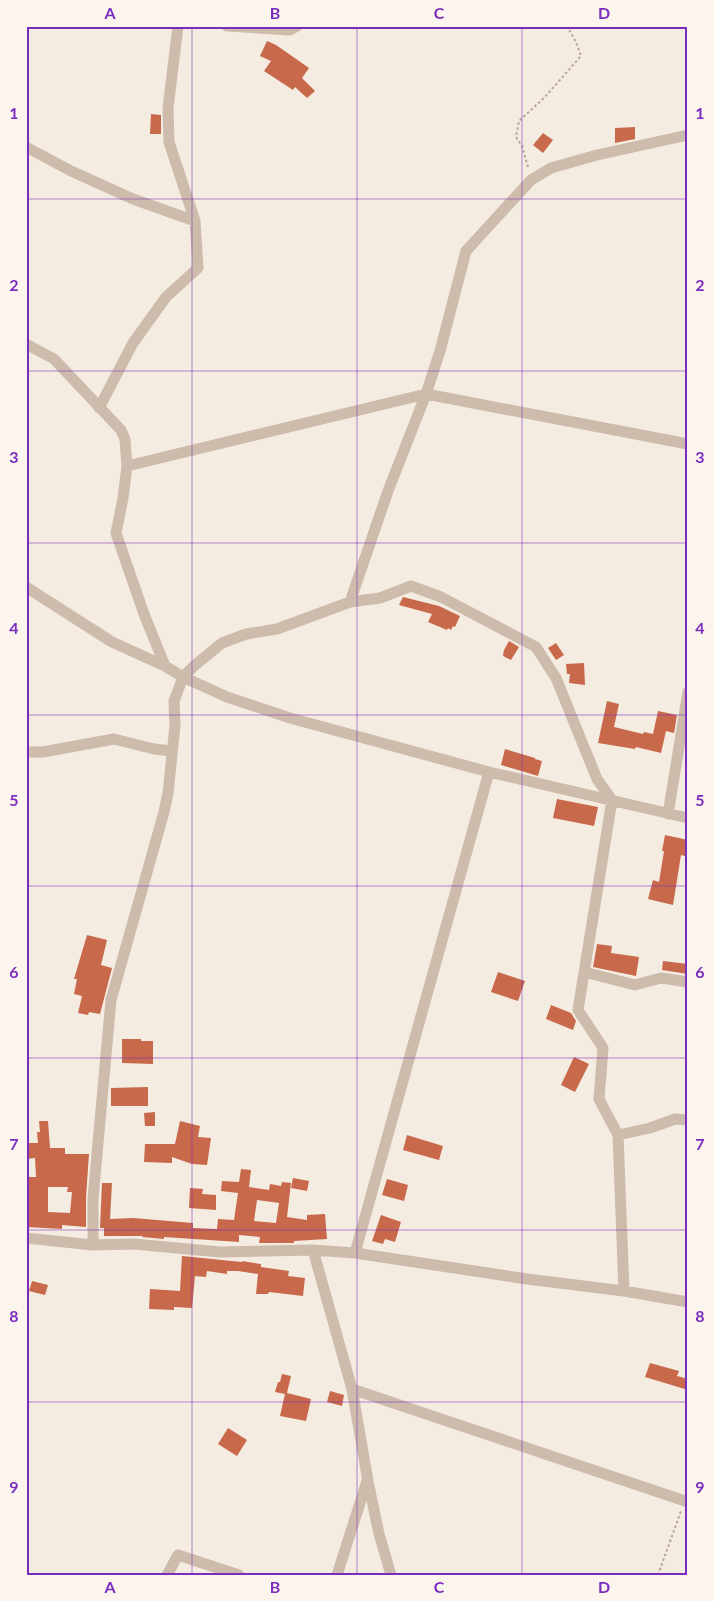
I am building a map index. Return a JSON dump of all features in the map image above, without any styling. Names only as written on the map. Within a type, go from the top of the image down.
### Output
[{"type":"street","points":[[99,408],[138,336],[166,297],[198,268],[194,221],[169,142],[168,108],[178,26]]},
{"type":"street","points":[[227,26],[290,30],[297,26]]},
{"type":"street","points":[[350,602],[388,491],[426,394],[440,351],[466,251],[531,180],[551,168],[597,155],[688,135]]},
{"type":"street","points":[[26,147],[133,199],[194,221]]},
{"type":"street","points":[[26,344],[54,359],[120,430],[125,439],[127,466],[116,533],[144,614],[165,666]]},
{"type":"street","points":[[127,466],[426,394],[688,444]]},
{"type":"street","points":[[93,1245],[93,1198],[110,1000],[164,812],[168,793],[175,726],[174,700],[183,677],[222,643],[246,634],[277,629],[350,602],[380,598],[411,586],[441,598],[536,647],[556,678],[597,779],[612,800],[578,1010],[603,1048],[599,1100],[618,1135],[624,1291]]},
{"type":"street","points":[[26,587],[112,642],[227,697],[290,718],[489,772],[688,818]]},
{"type":"street","points":[[668,814],[688,692]]},
{"type":"street","points":[[26,752],[44,752],[114,739],[172,751]]},
{"type":"street","points":[[355,1253],[489,772]]},
{"type":"street","points":[[584,972],[635,985],[661,978],[688,982]]},
{"type":"street","points":[[618,1135],[650,1128],[675,1119],[688,1120]]},
{"type":"street","points":[[26,1238],[93,1245],[134,1244],[220,1252],[314,1250],[355,1253],[527,1279],[624,1291],[688,1302]]},
{"type":"street","points":[[314,1250],[352,1389],[379,1534],[391,1575]]},
{"type":"street","points":[[352,1389],[686,1502]]},
{"type":"street","points":[[337,1575],[368,1481]]},
{"type":"street","points":[[167,1575],[178,1555],[239,1575]]},
{"type":"path","points":[[531,180],[527,159],[516,137],[519,121],[544,98],[581,56],[567,26]]},
{"type":"path","points":[[658,1575],[686,1502]]},
{"type":"building","points":[[267,41],[276,45],[309,68],[302,78],[315,91],[307,98],[295,87],[293,90],[264,71],[271,61],[260,56]]},
{"type":"building","points":[[151,114],[161,115],[161,134],[150,134]]},
{"type":"building","points":[[635,127],[635,139],[615,143],[615,128]]},
{"type":"building","points":[[543,133],[553,140],[543,153],[533,145]]},
{"type":"building","points":[[403,597],[439,606],[460,616],[455,627],[453,626],[451,630],[448,628],[447,630],[428,622],[432,614],[399,605]]},
{"type":"building","points":[[509,641],[519,647],[511,660],[503,656]]},
{"type":"building","points":[[556,643],[564,655],[556,660],[548,648]]},
{"type":"building","points":[[584,663],[585,685],[569,683],[570,674],[567,674],[566,664]]},
{"type":"building","points":[[607,701],[619,704],[614,727],[643,734],[644,732],[653,734],[658,711],[677,715],[674,733],[666,731],[661,753],[636,747],[635,749],[598,743]]},
{"type":"building","points":[[505,749],[542,761],[538,776],[501,765]]},
{"type":"building","points":[[557,799],[598,807],[594,826],[553,818]]},
{"type":"building","points":[[665,835],[688,840],[685,856],[681,855],[673,905],[648,899],[653,880],[659,882]]},
{"type":"building","points":[[87,935],[107,940],[101,965],[112,968],[100,1014],[89,1012],[88,1015],[78,1013],[82,996],[74,994],[77,979],[74,979]]},
{"type":"building","points":[[597,944],[612,946],[611,953],[639,957],[636,976],[593,967]]},
{"type":"building","points":[[663,961],[688,964],[688,974],[662,970]]},
{"type":"building","points":[[498,972],[525,981],[518,1001],[491,992]]},
{"type":"building","points":[[551,1005],[571,1013],[576,1021],[573,1030],[546,1019]]},
{"type":"building","points":[[122,1039],[153,1041],[153,1064],[122,1063]]},
{"type":"building","points":[[574,1057],[589,1064],[575,1092],[561,1085]]},
{"type":"building","points":[[148,1087],[148,1106],[111,1106],[111,1088]]},
{"type":"building","points":[[155,1112],[155,1126],[145,1126],[144,1113]]},
{"type":"building","points":[[39,1121],[48,1121],[50,1148],[65,1148],[65,1154],[89,1154],[86,1227],[62,1225],[62,1229],[26,1227],[26,1177],[36,1177],[35,1158],[26,1159],[26,1143],[38,1143],[37,1132],[40,1132]],"holes":[[[48,1187],[68,1187],[67,1192],[72,1192],[70,1213],[48,1212]]]},
{"type":"building","points":[[180,1121],[200,1126],[198,1137],[211,1138],[207,1165],[192,1164],[172,1157],[172,1163],[144,1162],[145,1144],[175,1144]]},
{"type":"building","points":[[407,1135],[443,1146],[439,1160],[403,1150]]},
{"type":"building","points":[[241,1169],[251,1170],[249,1187],[269,1190],[270,1184],[281,1186],[282,1182],[291,1183],[287,1217],[307,1220],[307,1215],[325,1214],[327,1239],[294,1241],[294,1243],[259,1243],[260,1237],[239,1235],[239,1242],[164,1237],[164,1239],[143,1236],[104,1236],[104,1228],[100,1228],[102,1183],[112,1183],[110,1219],[133,1218],[193,1223],[193,1228],[217,1229],[218,1219],[234,1220],[238,1193],[221,1191],[222,1181],[239,1182]],"holes":[[[257,1200],[279,1203],[276,1223],[254,1221]]]},
{"type":"building","points":[[293,1178],[309,1181],[307,1191],[291,1188]]},
{"type":"building","points":[[387,1179],[408,1185],[404,1201],[382,1195]]},
{"type":"building","points":[[190,1188],[203,1189],[202,1194],[216,1195],[216,1210],[189,1208]]},
{"type":"building","points":[[381,1215],[401,1222],[395,1242],[385,1239],[383,1244],[372,1241]]},
{"type":"building","points":[[182,1256],[242,1261],[261,1264],[261,1267],[289,1271],[288,1276],[305,1278],[303,1296],[269,1292],[268,1294],[256,1294],[258,1274],[227,1271],[227,1274],[207,1271],[206,1277],[195,1276],[192,1308],[174,1307],[174,1310],[149,1309],[150,1289],[180,1291]]},
{"type":"building","points":[[32,1281],[48,1285],[45,1295],[29,1291]]},
{"type":"building","points":[[650,1363],[679,1371],[677,1376],[688,1379],[688,1390],[645,1377]]},
{"type":"building","points":[[282,1374],[291,1376],[287,1393],[311,1399],[306,1421],[280,1416],[285,1394],[275,1392]]},
{"type":"building","points":[[330,1391],[344,1395],[342,1406],[327,1402]]},
{"type":"building","points":[[228,1428],[247,1440],[237,1456],[218,1444]]}]
